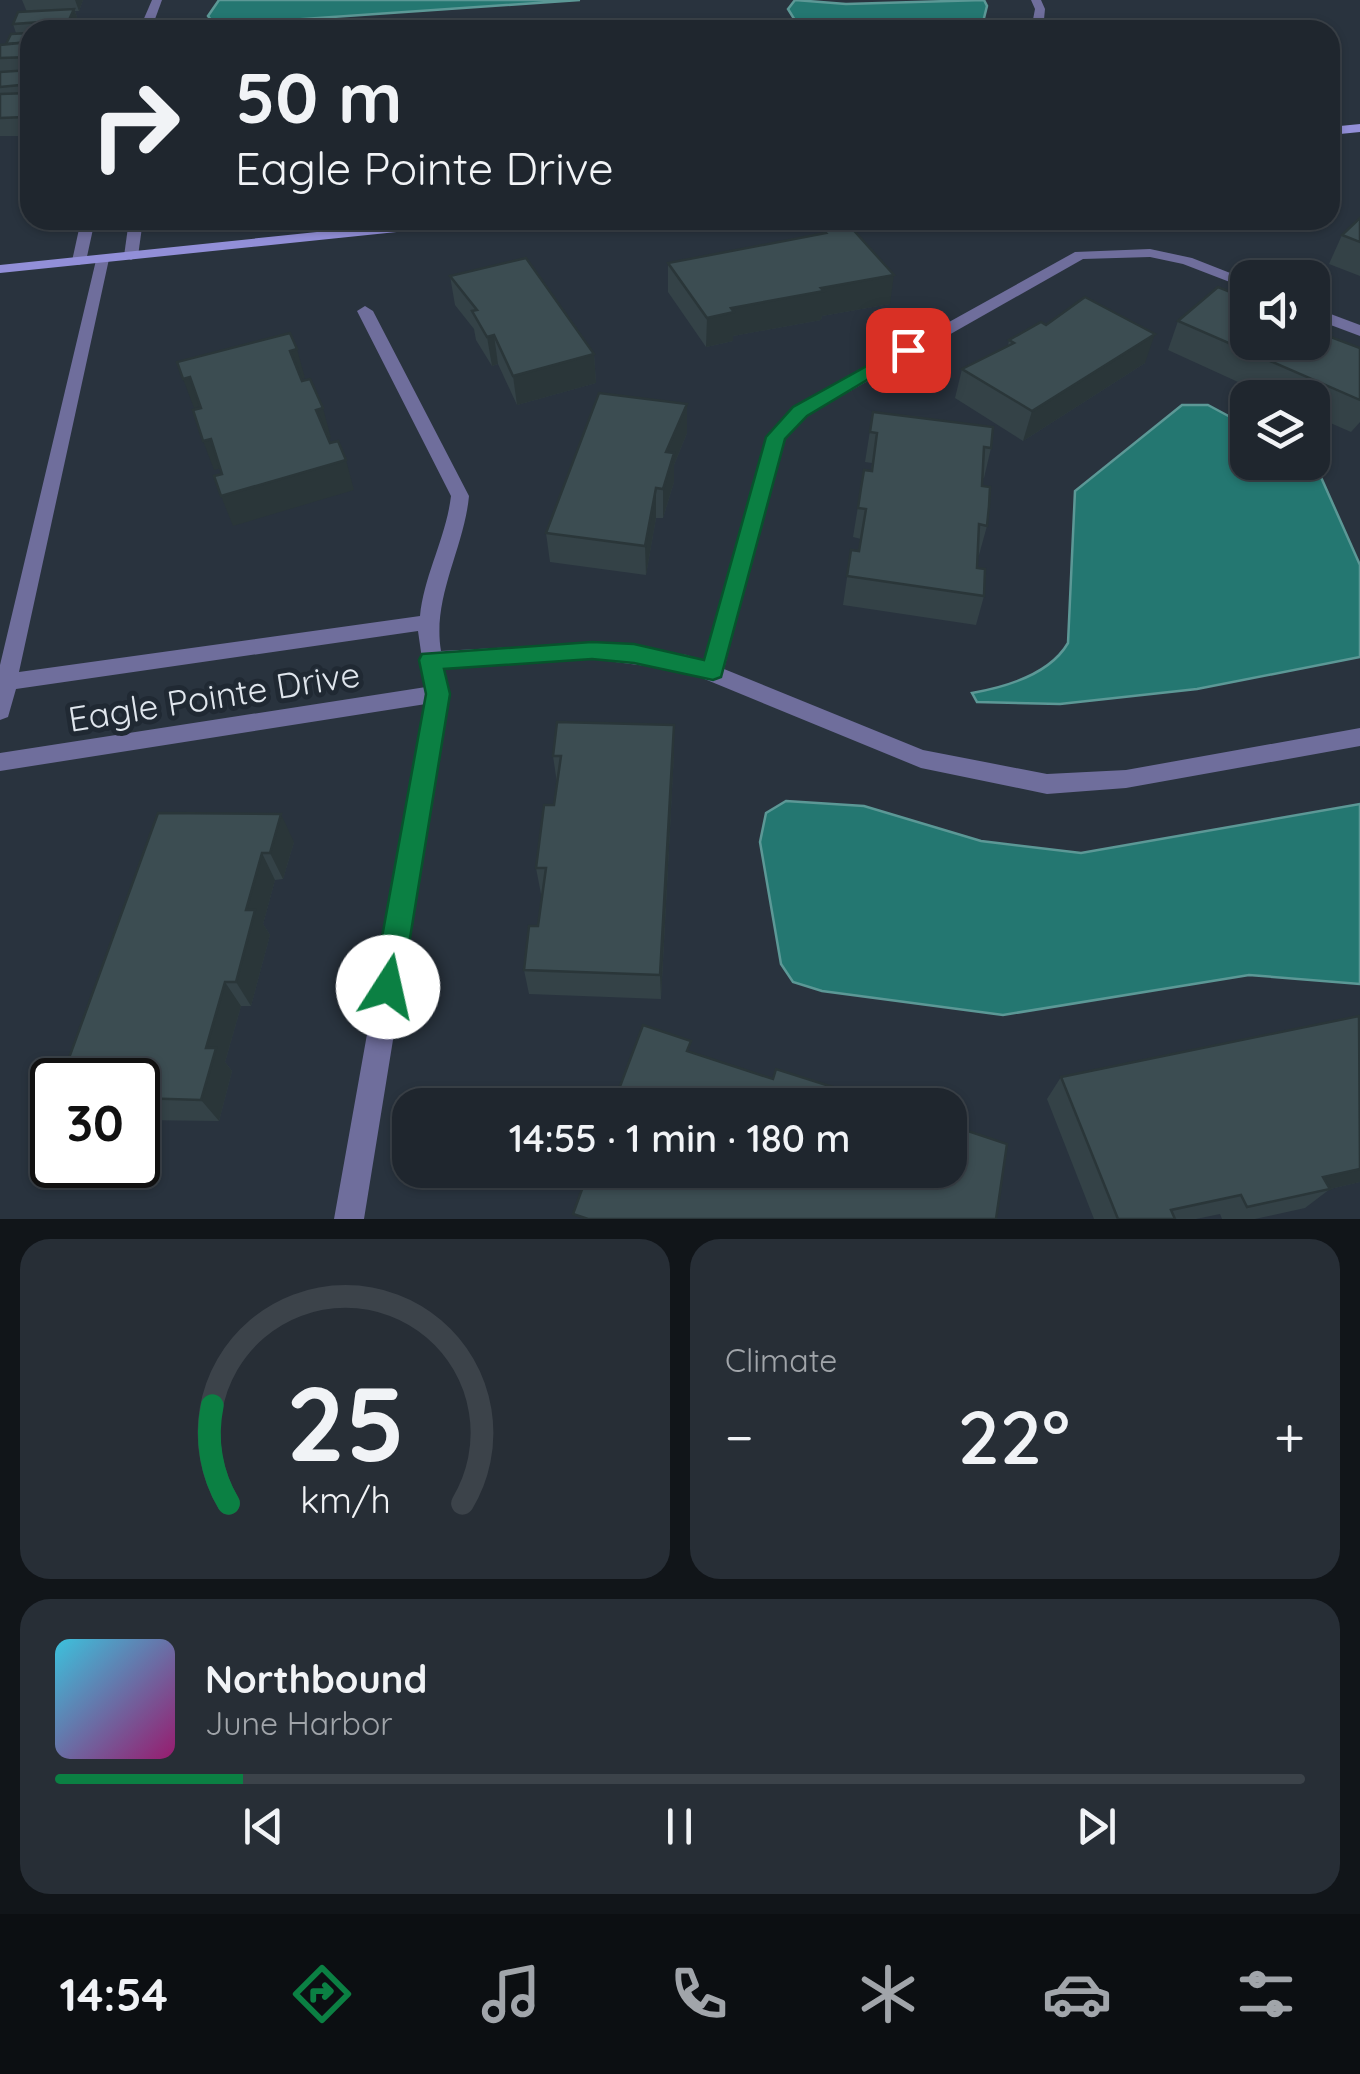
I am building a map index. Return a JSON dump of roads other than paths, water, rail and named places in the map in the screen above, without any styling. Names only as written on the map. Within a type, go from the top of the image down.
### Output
[{"type":"street","points":[[80,261],[86,230]]},
{"type":"street","points":[[131,256],[135,230]]},
{"type":"street","points":[[0,269],[379,230]]},
{"type":"street","points":[[713,671],[776,437],[800,412],[1080,255],[1150,252],[1230,278]]},
{"type":"street","points":[[0,712],[102,258]]},
{"type":"street","points":[[349,1219],[438,694],[431,660],[431,602],[460,515],[460,496],[365,311]]},
{"type":"street","points":[[1330,319],[1360,331]]},
{"type":"street","name":"Eagle Pointe Drive","points":[[7,682],[429,622]]},
{"type":"street","points":[[431,660],[592,650],[647,656],[713,671],[921,759],[1046,784],[1126,780],[1360,738]]},
{"type":"street","name":"Eagle Pointe Drive","points":[[0,762],[438,694]]}]
